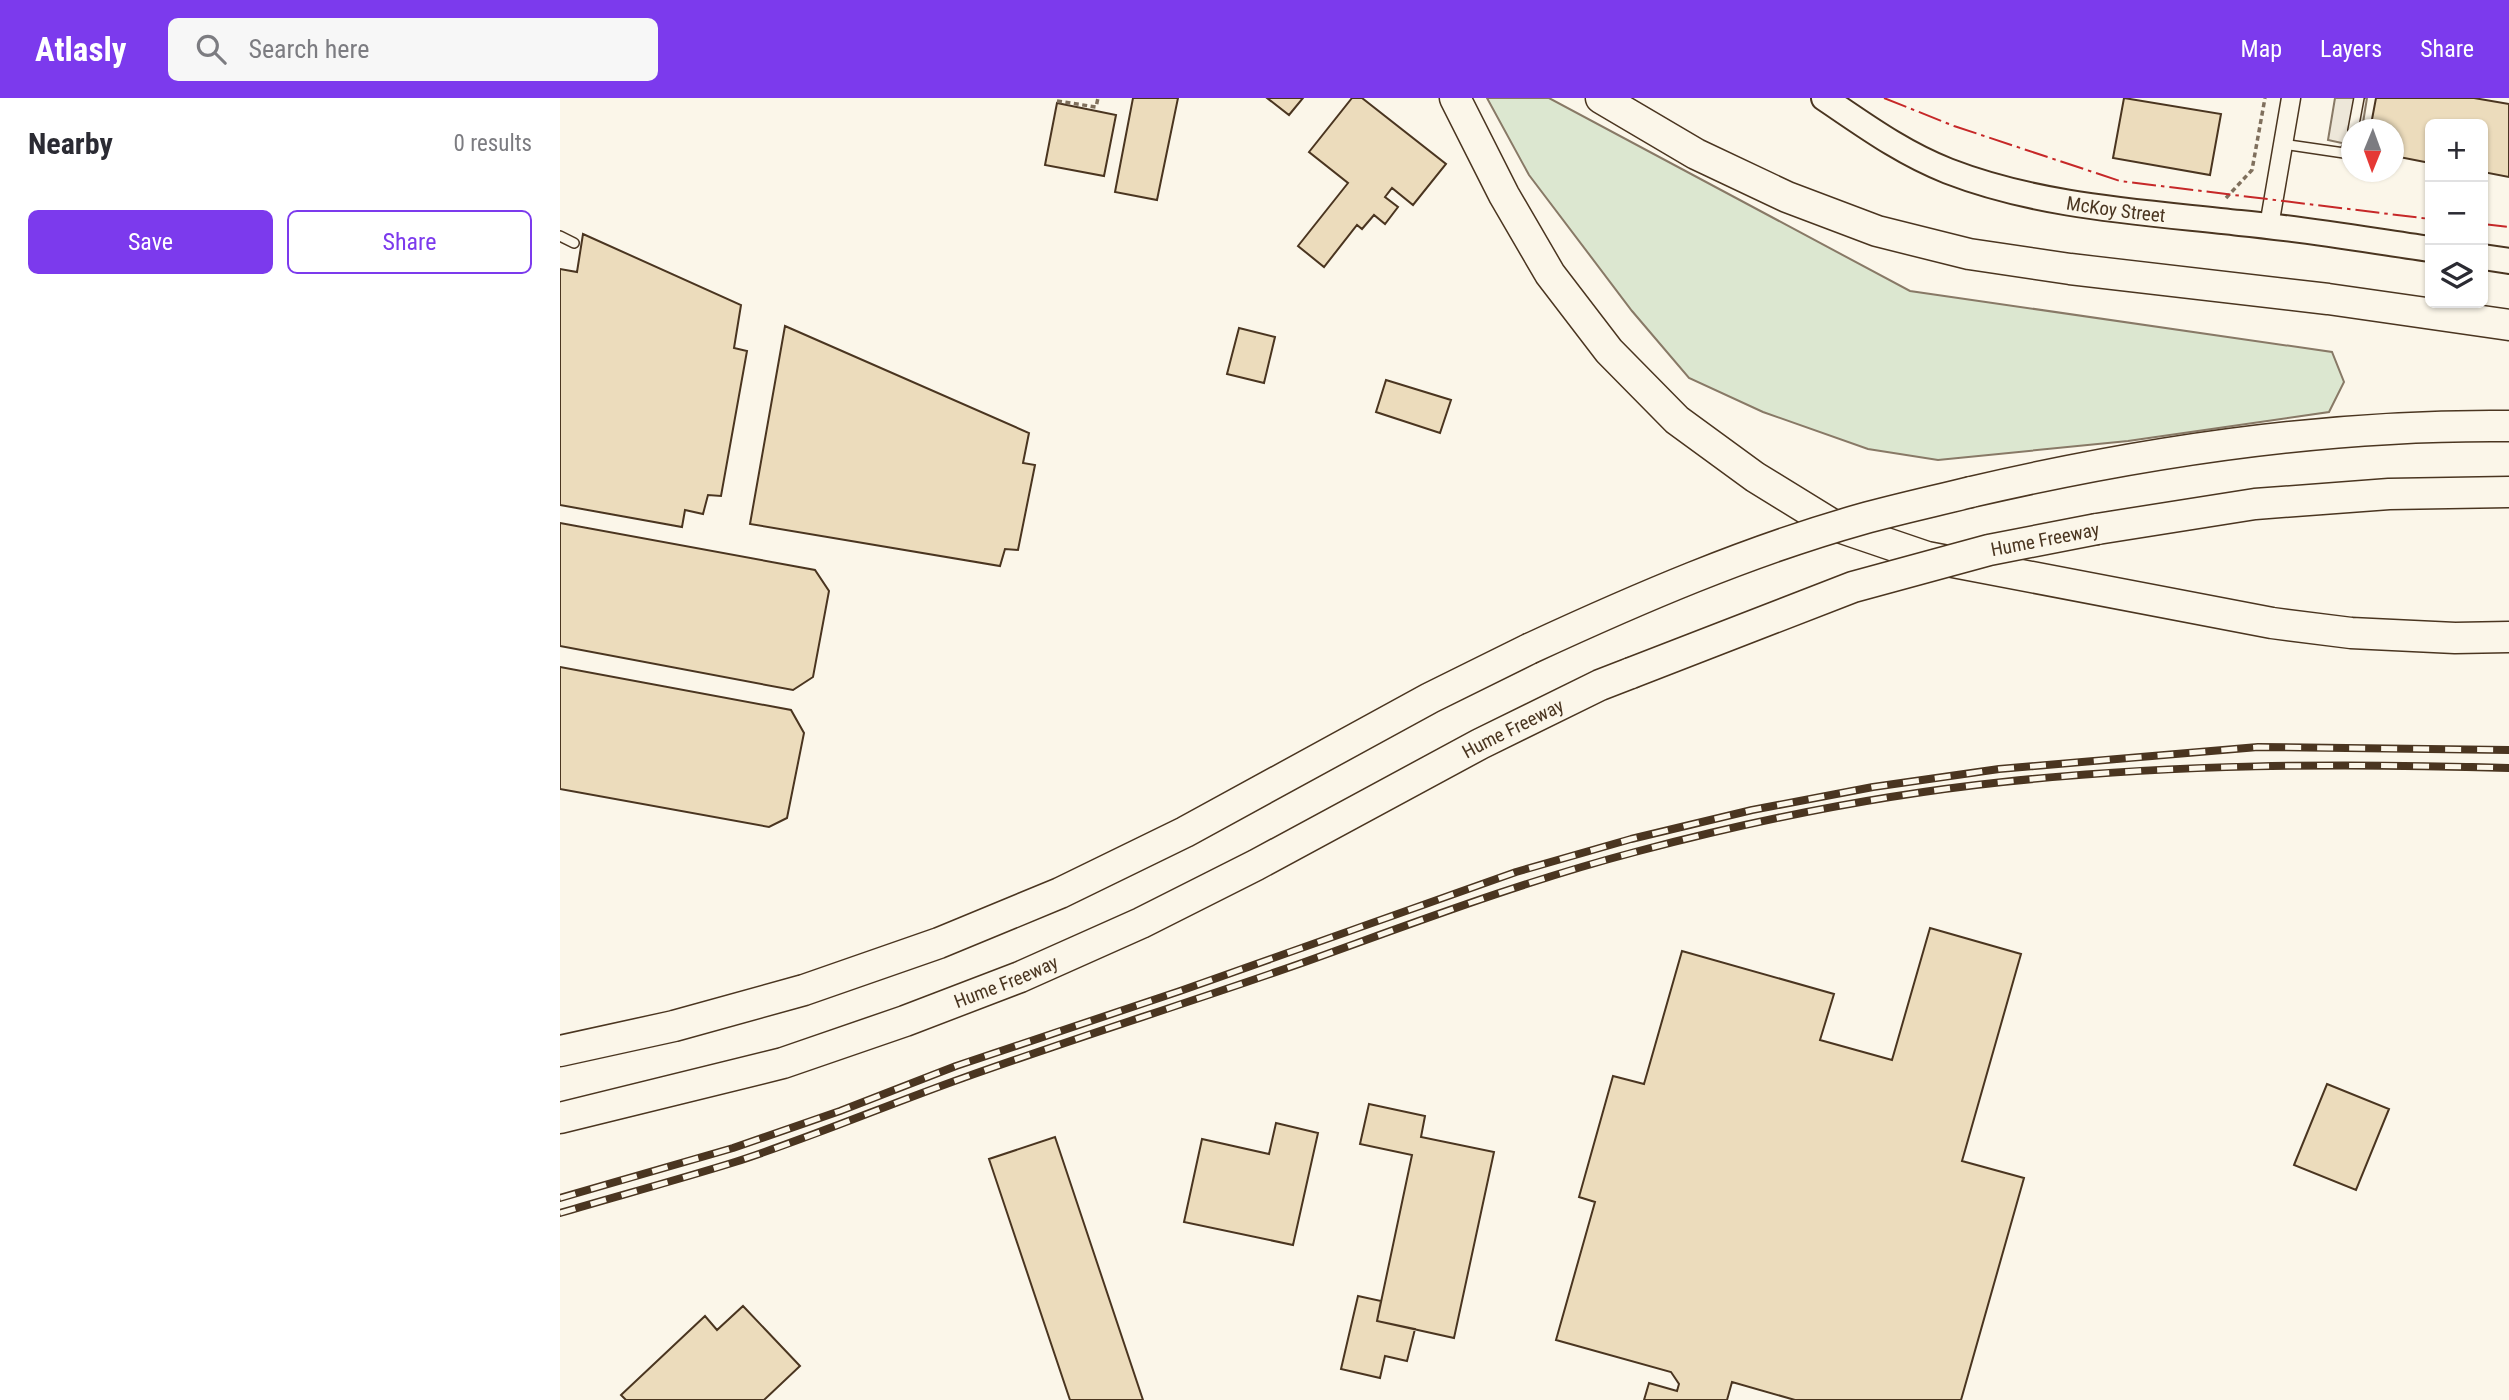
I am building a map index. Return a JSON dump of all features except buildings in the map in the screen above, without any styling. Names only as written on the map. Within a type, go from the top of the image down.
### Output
[{"type":"highway","points":[[1455,98],[1504,195],[1550,274],[1609,351],[1677,420],[1755,477],[1833,525],[1927,556],[2272,623],[2351,633],[2455,638],[2509,637]]},
{"type":"highway","points":[[1601,98],[1696,154],[1787,197],[1877,231],[1969,254],[2509,324]]},
{"type":"highway","points":[[560,1051],[674,1026],[803,990],[939,943],[1060,892],[1185,832],[1430,698],[1611,611],[1731,563],[1860,520],[2064,470],[2193,449],[2311,434],[2454,425],[2509,426]]},
{"type":"highway","name":"Hume Freeway","points":[[560,1118],[783,1063],[905,1021],[1020,977],[1141,923],[1480,744],[1600,685],[1853,587],[1989,550],[2096,529],[2255,504],[2389,494],[2509,492]]},
{"type":"street","name":"McKoy Street","points":[[1824,98],[1904,152],[1948,171],[1991,185],[2088,206],[2269,226],[2425,248]]},
{"type":"street","points":[[2269,226],[2291,98]]},
{"type":"street","points":[[2488,258],[2509,261]]},
{"type":"lane","points":[[2355,119],[2359,98]]},
{"type":"lane","points":[[2283,144],[2341,153]]},
{"type":"lane","points":[[560,236],[574,243]]},
{"type":"path","points":[[1057,101],[1096,107],[1098,98]]},
{"type":"path","points":[[2214,197],[2227,198],[2252,170],[2265,98]]},
{"type":"green space","points":[[1487,98],[1549,98],[1910,291],[2332,352],[2344,382],[2329,412],[2128,441],[1938,460],[1868,449],[1763,412],[1689,378],[1632,311],[1529,175]]},
{"type":"shaded area","points":[[2335,98],[2367,98],[2364,119],[2341,119],[2341,143],[2328,140]]},
{"type":"railway","points":[[560,1198],[733,1148],[840,1111],[956,1066],[1180,991],[1516,872],[1631,839],[1752,810],[1873,787],[1999,769],[2258,747],[2509,750]]},
{"type":"railway","points":[[560,1213],[764,1152],[963,1078],[1508,890],[1592,864],[1726,829],[1910,794],[2066,776],[2256,766],[2509,768]]},
{"type":"power","points":[[1884,98],[1954,126],[2120,181],[2425,218]]},
{"type":"power","points":[[2488,225],[2509,227]]}]
